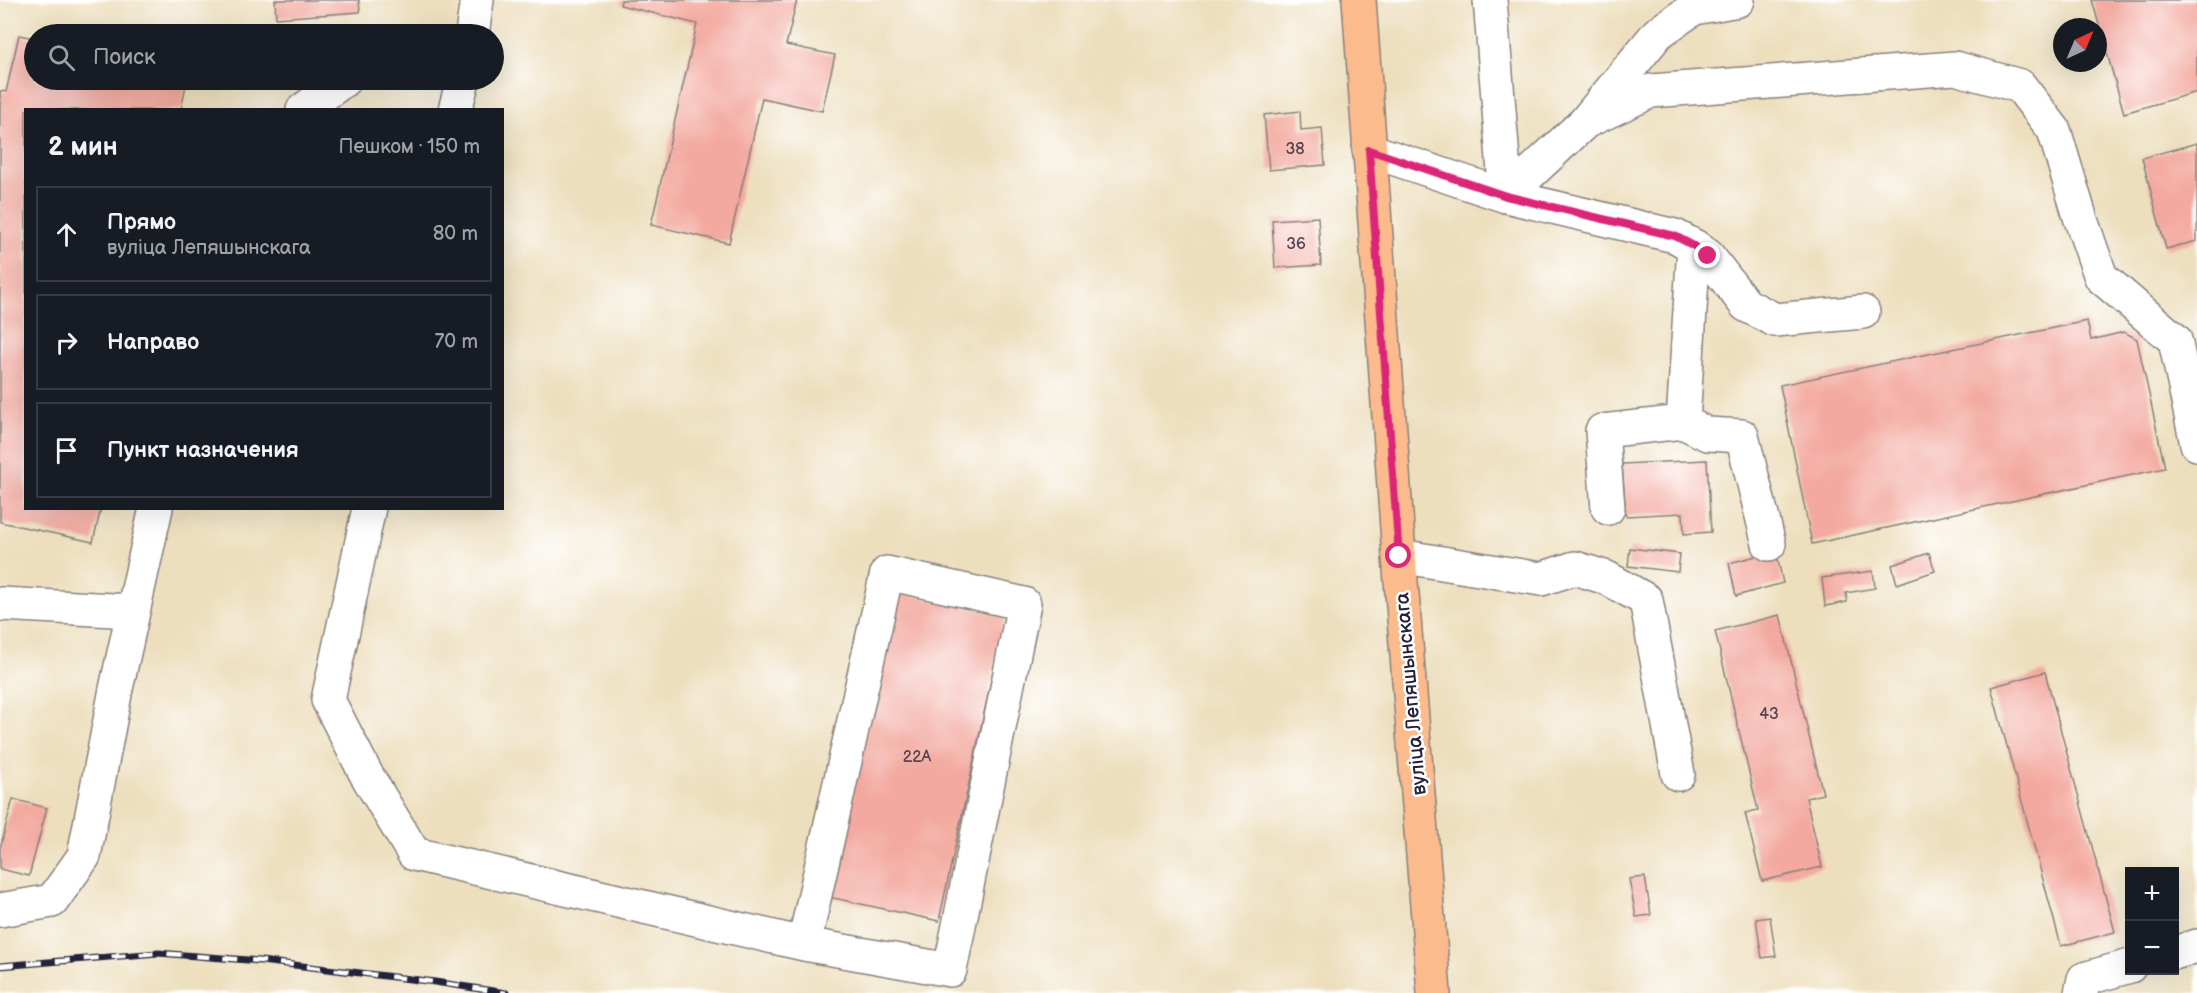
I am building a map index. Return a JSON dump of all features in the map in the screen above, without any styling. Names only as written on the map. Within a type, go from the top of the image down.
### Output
[{"type":"main road","name":"вуліца Лепяшынскага","points":[[1359,0],[1399,556],[1434,993]]},
{"type":"lane","points":[[473,24],[477,0]]},
{"type":"lane","points":[[1490,0],[1506,196]]},
{"type":"lane","points":[[1506,196],[1585,122],[1659,33],[1694,8],[1738,0]]},
{"type":"lane","points":[[1585,122],[1651,91],[1954,68],[2020,86],[2054,130],[2101,277],[2175,340],[2197,444]]},
{"type":"lane","points":[[306,108],[330,90]]},
{"type":"lane","points":[[456,108],[460,90]]},
{"type":"lane","points":[[1369,150],[1506,196],[1675,236],[1708,256],[1746,305],[1775,320],[1863,312]]},
{"type":"lane","points":[[1683,422],[1694,246]]},
{"type":"lane","points":[[1608,508],[1602,431],[1683,422],[1707,434],[1742,436],[1769,544]]},
{"type":"lane","points":[[0,910],[52,901],[84,856],[156,510]]},
{"type":"lane","points":[[369,510],[328,700],[366,774],[414,854],[804,944],[950,970],[1024,604],[887,573],[804,944]]},
{"type":"lane","points":[[1399,556],[1541,579],[1575,568],[1607,578],[1646,600],[1678,774]]},
{"type":"lane","points":[[0,604],[133,611]]},
{"type":"lane","points":[[2179,952],[2197,946]]},
{"type":"lane","points":[[2080,993],[2084,979],[2125,967]]},
{"type":"building","points":[[275,0],[359,0],[360,12],[276,18]]},
{"type":"building","points":[[621,0],[797,0],[786,45],[835,55],[822,111],[762,98],[729,243],[651,225],[697,24],[620,5]]},
{"type":"building","points":[[2092,0],[2197,0],[2197,92],[2124,113],[2107,53],[2107,18],[2097,18]]},
{"type":"building","points":[[19,35],[24,36],[24,90],[185,90],[181,108],[24,108],[24,510],[101,510],[93,542],[0,522],[0,91],[6,92]]},
{"type":"building","points":[[1300,111],[1301,130],[1322,128],[1325,165],[1269,170],[1264,115]]},
{"type":"building","points":[[2197,143],[2197,241],[2166,249],[2142,158]]},
{"type":"building","points":[[1318,217],[1321,265],[1275,268],[1272,220]]},
{"type":"building","points":[[2087,321],[2091,340],[2124,332],[2137,339],[2165,468],[1812,544],[1780,385]]},
{"type":"building","points":[[1707,460],[1711,532],[1684,534],[1683,513],[1626,516],[1622,464]]},
{"type":"building","points":[[1630,548],[1680,554],[1678,572],[1628,566]]},
{"type":"building","points":[[1776,551],[1783,583],[1736,596],[1729,563]]},
{"type":"building","points":[[1929,553],[1935,571],[1897,584],[1892,565]]},
{"type":"building","points":[[1873,571],[1875,588],[1846,593],[1847,602],[1825,606],[1822,578]]},
{"type":"building","points":[[896,592],[1005,616],[939,921],[829,897]]},
{"type":"building","points":[[1780,615],[1823,794],[1806,798],[1822,867],[1762,881],[1745,813],[1758,810],[1715,631]]},
{"type":"building","points":[[2045,672],[2115,932],[2061,946],[1991,687]]},
{"type":"building","points":[[13,799],[47,808],[29,876],[0,869],[0,848]]},
{"type":"building","points":[[1645,877],[1651,915],[1636,917],[1629,879]]},
{"type":"building","points":[[1770,917],[1776,956],[1762,958],[1756,919]]},
{"type":"railway","points":[[0,966],[158,953],[261,961],[506,993]]},
{"type":"route","points":[[1399,556],[1369,150],[1506,196],[1675,236],[1708,256]]}]
